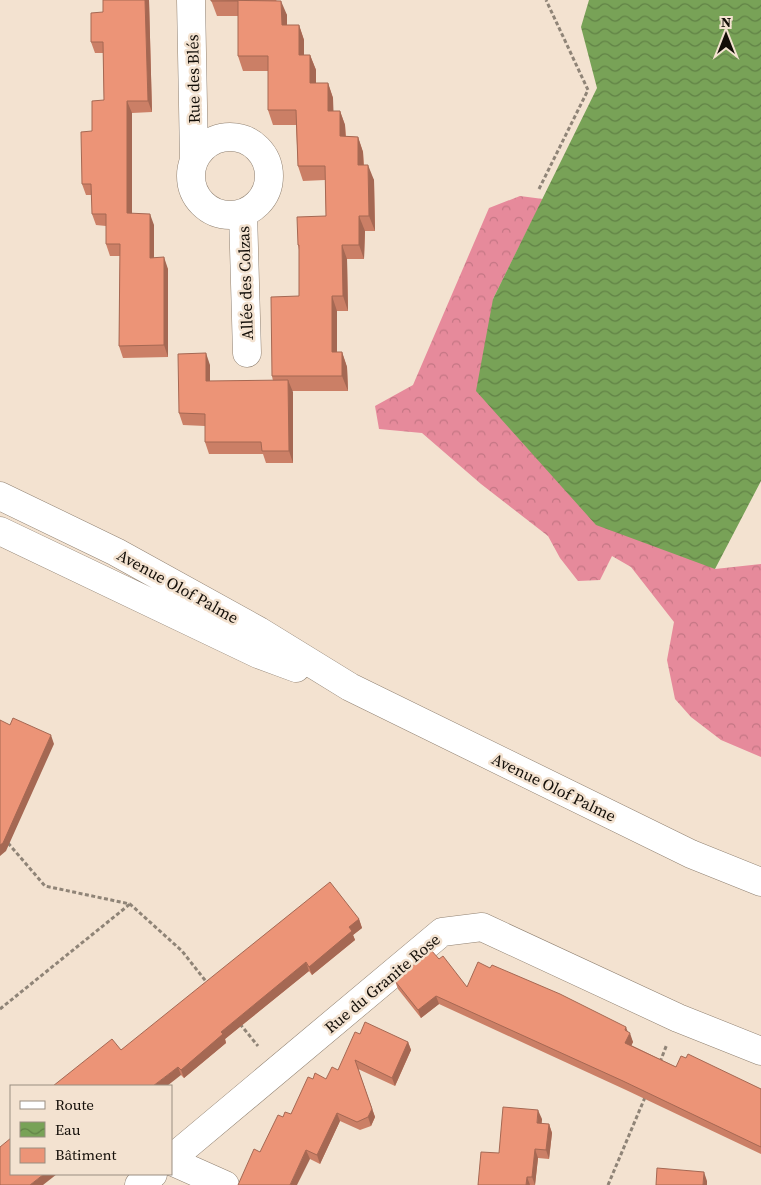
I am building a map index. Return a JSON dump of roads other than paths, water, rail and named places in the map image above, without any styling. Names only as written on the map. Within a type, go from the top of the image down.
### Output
[{"type":"street","name":"Rue des Blés","points":[[191,0],[194,158],[191,184],[196,196],[205,206],[217,213],[230,215],[243,213],[254,206],[268,186],[269,173],[266,160],[259,149],[237,137],[224,137],[212,140],[194,158]]},
{"type":"street","name":"Allée des Colzas","points":[[243,213],[247,353]]},
{"type":"street","name":"Avenue Olof Palme","points":[[0,496],[116,552],[259,632],[350,687],[691,854],[761,882]]},
{"type":"street","name":"Avenue Olof Palme","points":[[0,531],[258,654],[350,687]]},
{"type":"street","name":"Rue du Granite Rose","points":[[172,1159],[442,932],[482,927],[678,1018],[761,1051]]},
{"type":"street","points":[[172,1160],[225,1185]]},
{"type":"street","points":[[138,1185],[151,1175]]},
{"type":"water","points":[[589,0],[761,0],[761,481],[715,569],[596,525],[476,391],[493,299],[597,88],[581,27]]}]
